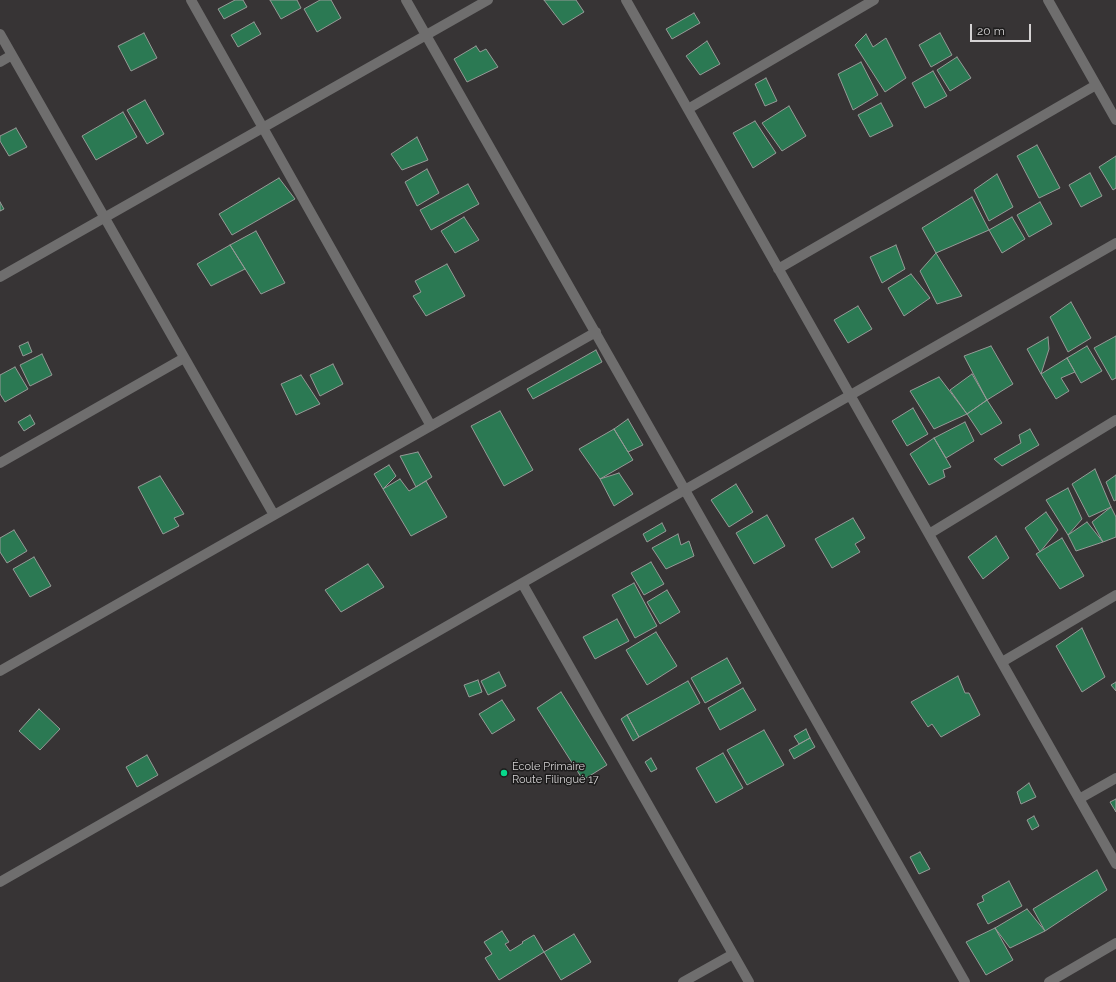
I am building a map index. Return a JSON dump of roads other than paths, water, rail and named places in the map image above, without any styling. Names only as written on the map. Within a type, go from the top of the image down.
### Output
[{"type":"street","points":[[191,0],[431,426]]},
{"type":"street","points":[[406,0],[966,982]]},
{"type":"street","points":[[0,277],[488,0]]},
{"type":"street","points":[[626,0],[1116,864]]},
{"type":"street","points":[[688,109],[874,0]]},
{"type":"street","points":[[1048,0],[1116,120]]},
{"type":"street","points":[[0,34],[274,515]]},
{"type":"street","points":[[0,62],[12,55]]},
{"type":"street","points":[[778,269],[1096,84]]},
{"type":"street","points":[[0,882],[1116,243]]},
{"type":"street","points":[[0,671],[596,332]]},
{"type":"street","points":[[0,463],[184,358]]},
{"type":"street","points":[[928,534],[1116,420]]},
{"type":"street","points":[[522,583],[749,982]]},
{"type":"street","points":[[1002,662],[1116,595]]},
{"type":"street","points":[[1079,799],[1116,778]]},
{"type":"street","points":[[1049,982],[1116,944]]},
{"type":"street","points":[[683,982],[733,954]]},
{"type":"place","name":"École Primaire Route Filingué 17","points":[[504,773]]}]
